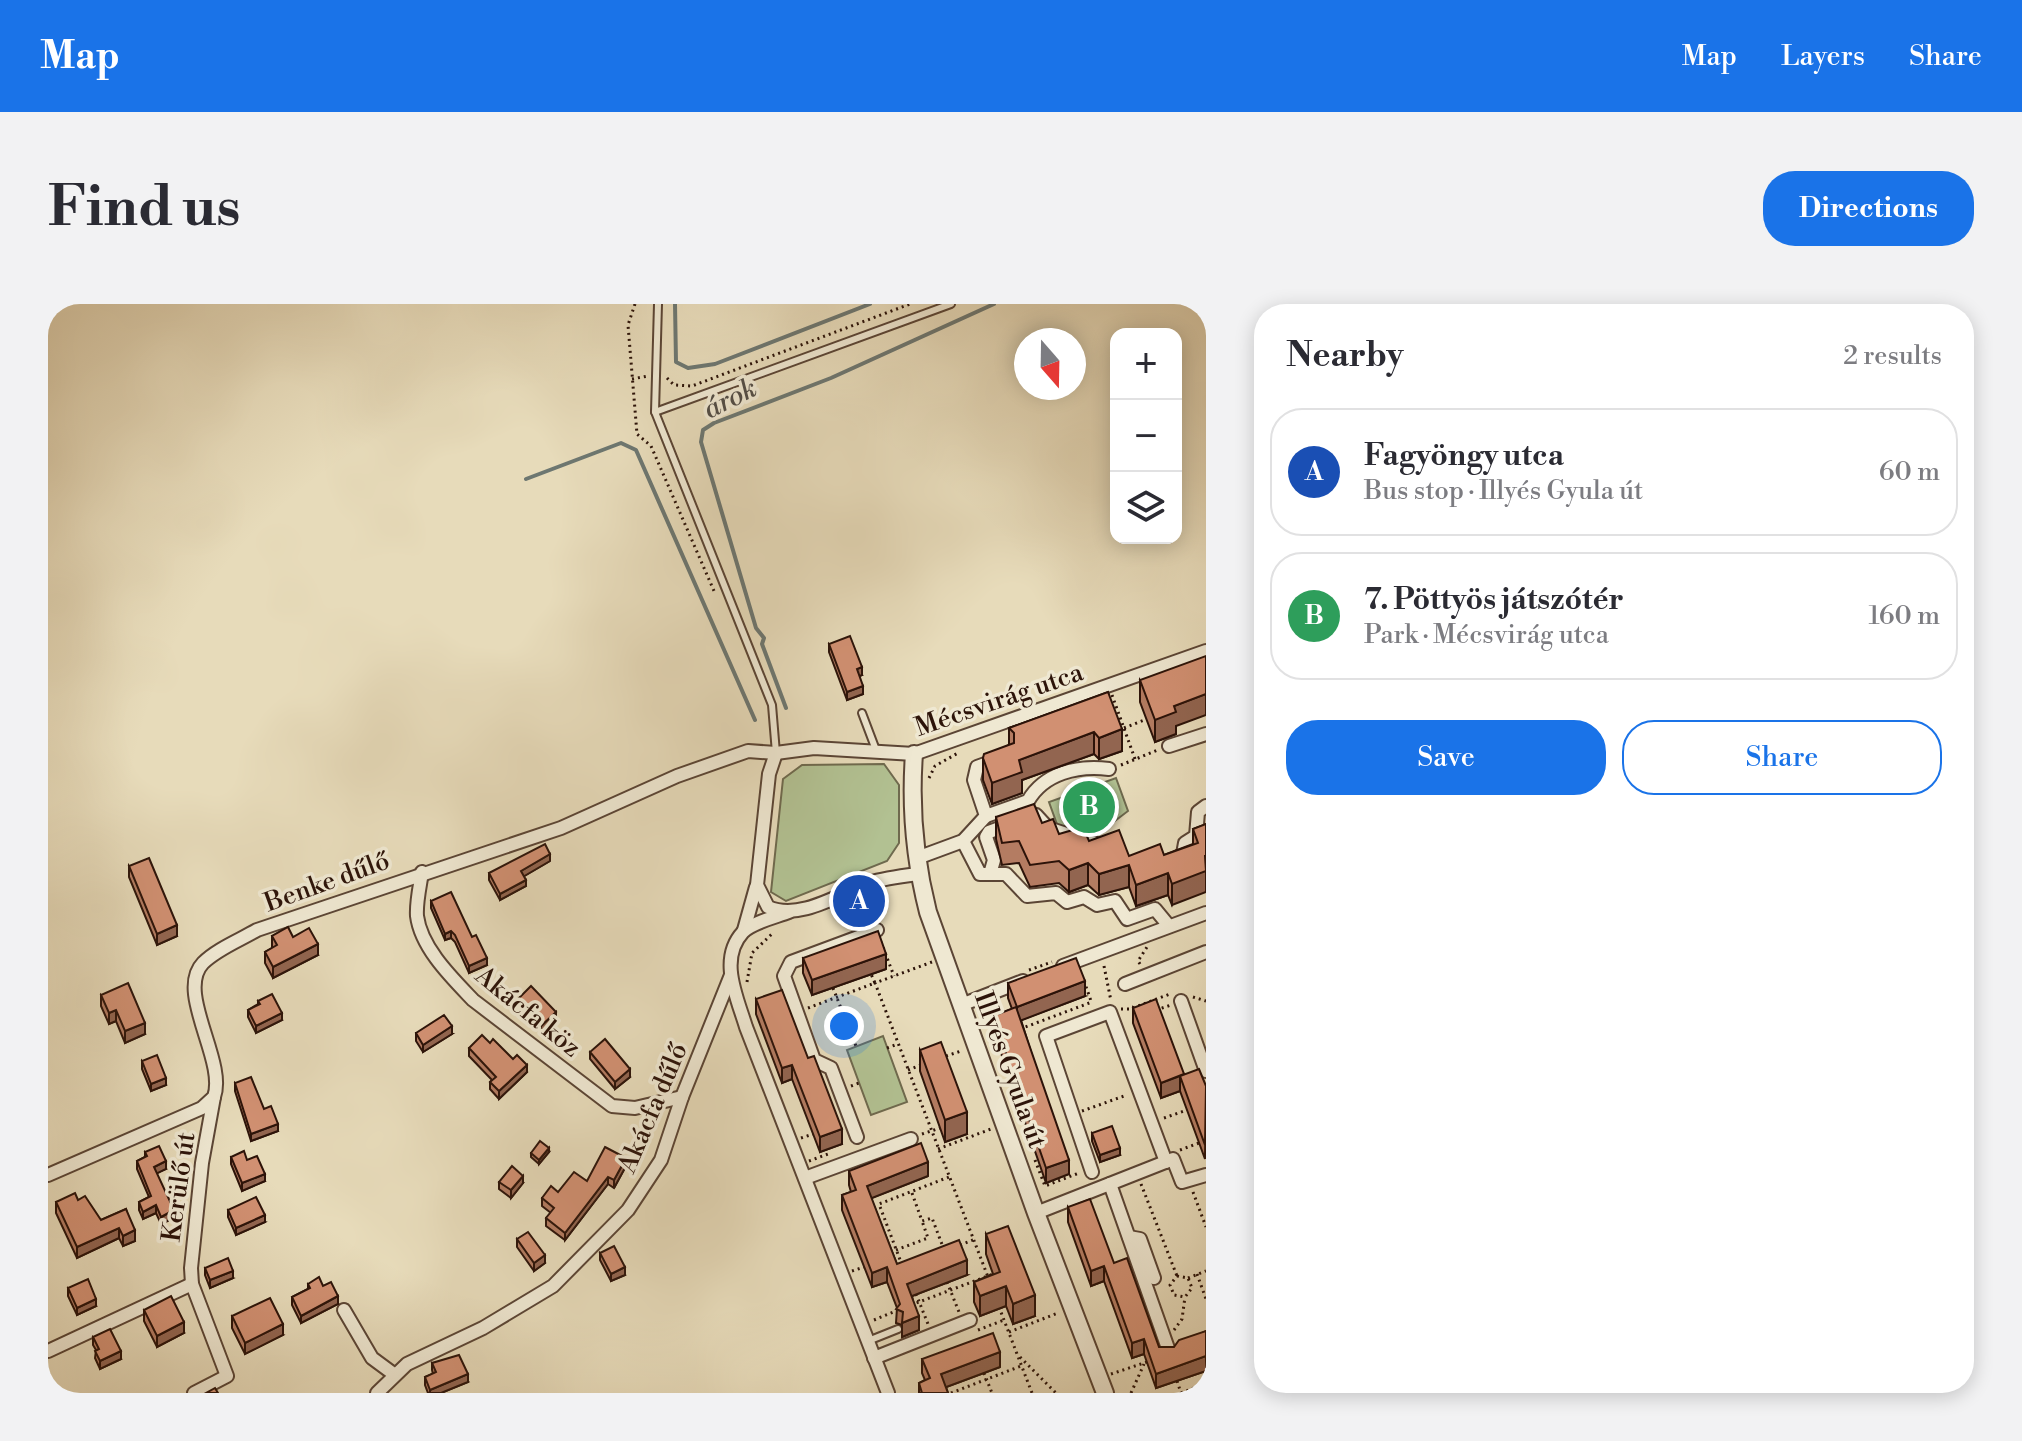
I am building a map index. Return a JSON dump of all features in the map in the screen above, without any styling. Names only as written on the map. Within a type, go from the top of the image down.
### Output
[{"type":"street","name":"Mécsvirág utca","points":[[776,753],[814,748],[914,754],[1206,651]]},
{"type":"street","points":[[1169,746],[1206,734]]},
{"type":"street","name":"Benke dűlő","points":[[214,1097],[217,1073],[199,1016],[196,990],[201,965],[257,930],[422,872],[561,828],[677,776],[748,751],[776,753]]},
{"type":"street","name":"Akácfa dűlő","points":[[377,1393],[407,1364],[483,1328],[553,1286],[605,1237],[644,1188],[661,1160],[682,1097],[731,975],[730,955],[744,930],[757,885],[769,774],[776,753]]},
{"type":"street","name":"Illyés Gyula út","points":[[914,754],[911,791],[918,866],[961,1005],[1103,1386]]},
{"type":"street","points":[[986,816],[974,780],[977,767],[1005,757]]},
{"type":"street","points":[[744,930],[918,866],[963,841],[986,816],[1028,801],[1037,785],[1083,766],[1109,769]]},
{"type":"street","points":[[1169,861],[1183,854],[1185,843],[1196,836],[1198,812],[1206,806]]},
{"type":"street","points":[[990,874],[994,860],[986,837],[989,832],[1036,815],[1048,828],[1074,839],[1089,840],[1100,847],[1111,845]]},
{"type":"street","points":[[963,841],[980,874],[1006,874],[1027,896],[1056,893],[1067,902],[1084,897],[1097,905],[1115,901],[1127,919],[1155,909],[1169,926]]},
{"type":"street","name":"Akácfa köz","points":[[422,872],[417,914],[421,932],[454,980],[473,1000],[612,1106],[635,1108],[682,1097]]},
{"type":"street","points":[[757,885],[768,907],[789,912]]},
{"type":"street","points":[[1051,971],[1206,913]]},
{"type":"street","points":[[857,1137],[831,1068],[814,1060],[784,976],[791,962],[877,930]]},
{"type":"street","points":[[1125,984],[1206,952]]},
{"type":"street","points":[[731,975],[888,1393]]},
{"type":"street","points":[[961,1005],[1037,976]]},
{"type":"street","points":[[775,996],[789,991]]},
{"type":"street","points":[[1181,997],[1206,1071]]},
{"type":"street","points":[[743,1007],[760,1001]]},
{"type":"street","points":[[1092,1172],[1074,1125],[1075,1114],[1046,1036],[1110,1012],[1166,1162]]},
{"type":"street","points":[[48,1175],[202,1108],[214,1097]]},
{"type":"street","name":"Kerülő út","points":[[194,1393],[227,1376],[192,1284],[202,1163],[214,1097]]},
{"type":"street","points":[[805,1178],[911,1139]]},
{"type":"street","points":[[1036,1213],[1173,1159],[1182,1182],[1206,1175]]},
{"type":"street","points":[[1110,1184],[1170,1354]]},
{"type":"street","points":[[1129,1237],[1140,1239],[1154,1278]]},
{"type":"street","points":[[48,1351],[192,1284]]},
{"type":"street","points":[[344,1310],[372,1358],[395,1375]]},
{"type":"street","points":[[874,1358],[932,1335],[970,1325]]},
{"type":"lane","points":[[658,304],[655,412],[772,705],[776,753]]},
{"type":"lane","points":[[655,412],[951,304]]},
{"type":"lane","points":[[862,713],[876,750]]},
{"type":"lane","points":[[868,1341],[898,1329]]},
{"type":"path","points":[[632,379],[665,372],[674,385],[692,386],[910,304]]},
{"type":"path","points":[[1109,686],[1135,759]]},
{"type":"path","points":[[1115,731],[1147,719]]},
{"type":"path","points":[[1109,769],[1169,746]]},
{"type":"path","points":[[863,892],[894,976]]},
{"type":"path","points":[[743,1007],[752,953],[785,925]]},
{"type":"path","points":[[1146,975],[1138,961],[1152,932]]},
{"type":"path","points":[[1116,946],[1104,963],[1113,1008],[1130,1009],[1165,994],[1206,1001]]},
{"type":"path","points":[[797,1013],[932,961]]},
{"type":"path","points":[[1019,1029],[1092,1002],[1081,971]]},
{"type":"path","points":[[871,974],[991,1287]]},
{"type":"path","points":[[833,988],[856,1046]]},
{"type":"path","points":[[1066,1003],[1069,1010]]},
{"type":"path","points":[[1145,1014],[1155,1011]]},
{"type":"path","points":[[1031,1016],[1033,1024]]},
{"type":"path","points":[[887,1048],[898,1044]]},
{"type":"path","points":[[942,1058],[965,1049]]},
{"type":"path","points":[[908,1070],[931,1062]]},
{"type":"path","points":[[852,1086],[859,1083]]},
{"type":"path","points":[[916,1090],[925,1086]]},
{"type":"path","points":[[1075,1114],[1127,1095]]},
{"type":"path","points":[[1151,1123],[1187,1110]]},
{"type":"path","points":[[931,1131],[940,1128]]},
{"type":"path","points":[[938,1149],[994,1128]]},
{"type":"path","points":[[798,1139],[813,1134]]},
{"type":"path","points":[[1035,1160],[1045,1186],[1070,1177]]},
{"type":"path","points":[[1137,1173],[1177,1276]]},
{"type":"path","points":[[879,1204],[949,1177]]},
{"type":"path","points":[[896,1250],[928,1238],[914,1182]]},
{"type":"path","points":[[876,1196],[903,1267]]},
{"type":"path","points":[[922,1221],[932,1218],[944,1251]]},
{"type":"path","points":[[875,1222],[884,1219]]},
{"type":"path","points":[[959,1245],[973,1240]]},
{"type":"path","points":[[890,1261],[899,1257]]},
{"type":"path","points":[[850,1272],[864,1267]]},
{"type":"path","points":[[1177,1276],[1188,1278],[1206,1271]]},
{"type":"path","points":[[869,1321],[993,1274]]},
{"type":"path","points":[[1197,1274],[1206,1299]]},
{"type":"path","points":[[1177,1276],[1170,1285],[1174,1295],[1185,1297]]},
{"type":"path","points":[[1182,1319],[1185,1297],[1192,1288],[1188,1278]]},
{"type":"path","points":[[947,1282],[970,1325],[1004,1320]]},
{"type":"path","points":[[916,1294],[932,1335]]},
{"type":"path","points":[[996,1298],[1032,1393]]},
{"type":"path","points":[[1000,1309],[1006,1307]]},
{"type":"path","points":[[1009,1332],[1062,1311]]},
{"type":"path","points":[[1017,1354],[1056,1393]]},
{"type":"path","points":[[1103,1386],[1145,1363],[1170,1354]]},
{"type":"path","points":[[1131,1393],[1145,1363]]},
{"type":"path","points":[[948,1387],[950,1393],[1022,1366]]},
{"type":"path","points":[[984,1373],[992,1393]]},
{"type":"path","points":[[1177,1381],[1181,1393],[1206,1383]]},
{"type":"green space","points":[[884,764],[899,785],[899,843],[887,861],[786,901],[771,892],[783,779],[802,765]]},
{"type":"green space","points":[[1116,778],[1128,811],[1094,837],[1058,827],[1049,802]]},
{"type":"green space","points":[[883,1036],[907,1102],[871,1115],[847,1050]]},
{"type":"building","points":[[850,636],[862,667],[857,669],[863,686],[847,692],[829,644]]},
{"type":"building","points":[[1206,656],[1206,694],[1174,706],[1176,712],[1155,720],[1140,680]]},
{"type":"building","points":[[1108,692],[1122,729],[1099,738],[1094,732],[1019,760],[1022,772],[992,783],[984,754],[1014,743],[1014,733],[1009,728]]},
{"type":"building","points":[[1034,804],[1042,823],[1053,819],[1059,834],[1083,827],[1089,841],[1119,830],[1129,856],[1160,844],[1164,855],[1198,843],[1193,829],[1206,824],[1206,871],[1172,884],[1168,873],[1136,885],[1129,865],[1099,874],[1088,863],[1069,870],[1059,861],[1030,865],[1019,841],[1002,843],[996,817]]},
{"type":"building","points":[[545,844],[550,854],[521,871],[526,880],[500,894],[489,873]]},
{"type":"building","points":[[149,858],[177,925],[157,934],[129,866]]},
{"type":"building","points":[[451,892],[472,937],[476,935],[487,958],[469,966],[455,935],[451,931],[445,934],[431,901]]},
{"type":"building","points":[[288,927],[293,937],[309,928],[318,944],[273,967],[265,952],[277,945],[272,936]]},
{"type":"building","points":[[878,931],[886,954],[812,980],[803,958]]},
{"type":"building","points":[[1076,958],[1085,981],[1017,1007],[1008,983]]},
{"type":"building","points":[[128,983],[145,1023],[125,1031],[116,1010],[109,1013],[101,995]]},
{"type":"building","points":[[531,986],[556,1012],[541,1026],[516,1001]]},
{"type":"building","points":[[782,990],[808,1058],[814,1056],[842,1129],[820,1137],[792,1065],[782,1068],[756,999]]},
{"type":"building","points":[[272,994],[282,1013],[256,1026],[248,1010]]},
{"type":"building","points":[[1156,999],[1184,1074],[1161,1083],[1133,1008]]},
{"type":"building","points":[[1016,1007],[1069,1160],[1046,1168],[993,1016]]},
{"type":"building","points":[[444,1015],[452,1026],[423,1045],[416,1033]]},
{"type":"building","points":[[482,1035],[490,1043],[493,1039],[513,1059],[517,1055],[527,1065],[499,1091],[490,1082],[496,1077],[469,1048]]},
{"type":"building","points":[[605,1039],[630,1069],[615,1082],[590,1052]]},
{"type":"building","points":[[941,1042],[967,1112],[945,1120],[920,1050]]},
{"type":"building","points":[[157,1055],[166,1078],[151,1084],[142,1061]]},
{"type":"building","points":[[1199,1069],[1206,1086],[1205,1145],[1180,1076]]},
{"type":"building","points":[[251,1077],[264,1109],[271,1106],[278,1124],[251,1134],[235,1083]]},
{"type":"building","points":[[1112,1126],[1120,1148],[1100,1155],[1092,1133]]},
{"type":"building","points":[[540,1141],[549,1148],[539,1160],[531,1153]]},
{"type":"building","points":[[921,1143],[928,1162],[867,1186],[897,1264],[959,1240],[967,1260],[907,1284],[919,1316],[902,1323],[903,1312],[896,1309],[900,1304],[887,1267],[872,1273],[842,1195],[856,1190],[849,1171]]},
{"type":"building","points":[[159,1146],[166,1161],[154,1167],[174,1210],[161,1217],[156,1205],[143,1212],[139,1202],[151,1196],[137,1161],[147,1156],[145,1152]]},
{"type":"building","points":[[605,1147],[626,1158],[614,1180],[608,1177],[565,1233],[546,1218],[554,1208],[542,1198],[551,1186],[558,1192],[574,1172],[587,1181]]},
{"type":"building","points":[[244,1151],[247,1160],[257,1156],[265,1174],[242,1183],[231,1157]]},
{"type":"building","points":[[512,1166],[523,1176],[511,1190],[499,1182]]},
{"type":"building","points":[[75,1193],[78,1200],[85,1196],[101,1220],[126,1209],[135,1230],[123,1236],[119,1228],[77,1247],[56,1202]]},
{"type":"building","points":[[256,1197],[265,1215],[236,1228],[228,1210]]},
{"type":"building","points":[[1090,1199],[1114,1263],[1127,1258],[1159,1347],[1174,1347],[1179,1340],[1206,1331],[1206,1356],[1156,1374],[1144,1339],[1132,1343],[1104,1266],[1091,1271],[1068,1207]]},
{"type":"building","points":[[1008,1226],[1035,1295],[1013,1304],[1006,1286],[980,1296],[974,1282],[1000,1272],[986,1234]]},
{"type":"building","points":[[528,1232],[545,1255],[534,1263],[517,1239]]},
{"type":"building","points":[[614,1246],[625,1267],[611,1274],[600,1253]]},
{"type":"building","points":[[228,1258],[233,1271],[210,1280],[205,1268]]},
{"type":"building","points":[[319,1277],[323,1286],[331,1282],[338,1296],[301,1316],[292,1297],[310,1288],[308,1284]]},
{"type":"building","points":[[88,1279],[96,1299],[77,1308],[68,1288]]},
{"type":"building","points":[[171,1296],[184,1322],[157,1336],[144,1310]]},
{"type":"building","points":[[270,1298],[283,1324],[245,1343],[232,1316]]},
{"type":"building","points":[[110,1329],[121,1351],[100,1361],[93,1337]]},
{"type":"building","points":[[993,1333],[1000,1352],[941,1374],[948,1393],[922,1393],[919,1383],[930,1378],[922,1359]]},
{"type":"building","points":[[459,1355],[468,1374],[430,1390],[425,1377],[436,1372],[432,1363]]},
{"type":"waterway","name":"árok","points":[[675,304],[676,362],[688,368],[715,364],[870,304]]},
{"type":"waterway","name":"árok","points":[[786,708],[762,644],[764,638],[756,628],[701,442],[703,430],[831,378],[994,304]]},
{"type":"waterway","points":[[526,479],[621,443],[636,450],[755,720]]},
{"type":"place","name":"7. Pöttyös játszótér","points":[[1089,807]]},
{"type":"place","name":"Fagyöngy utca","points":[[859,901]]}]
